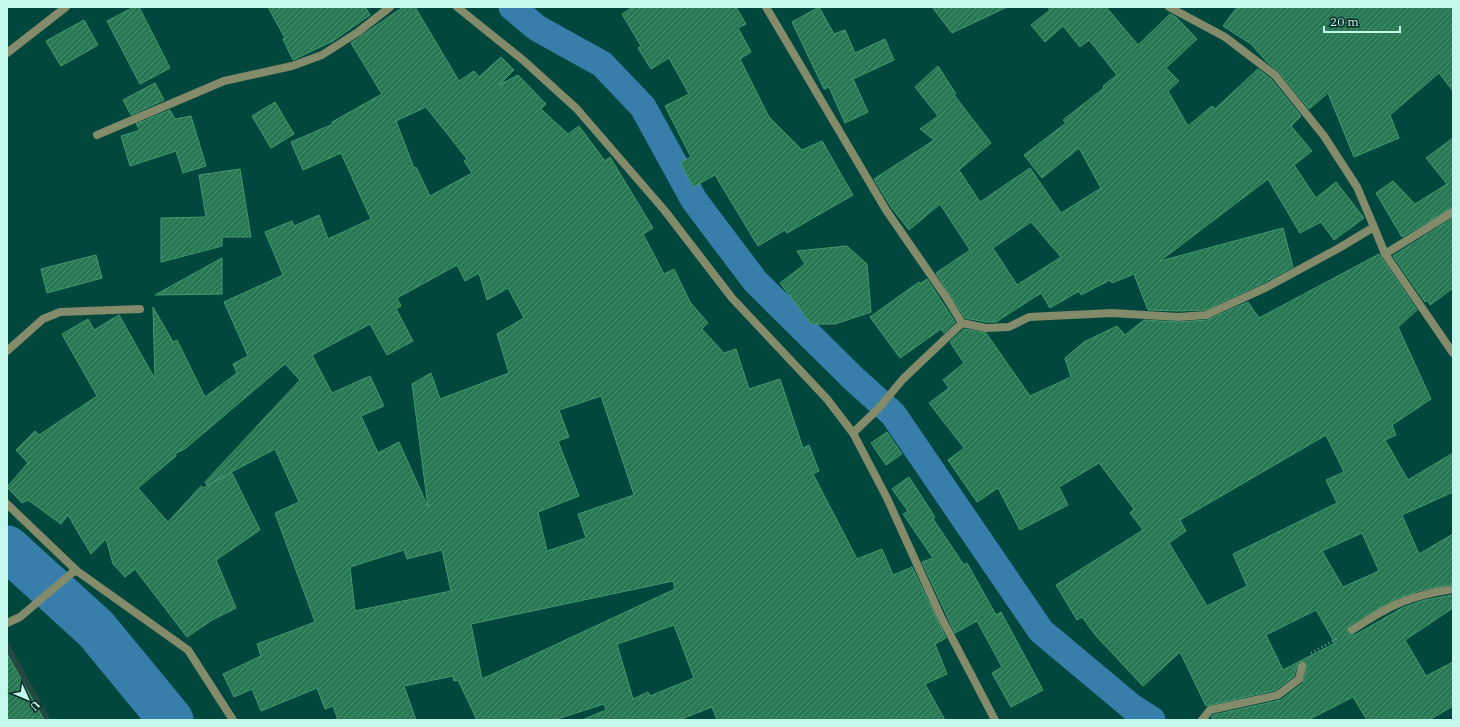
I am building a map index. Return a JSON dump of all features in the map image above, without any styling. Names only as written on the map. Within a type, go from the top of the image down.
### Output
[{"type":"street","points":[[7,53],[66,7]]},
{"type":"street","points":[[97,135],[224,81],[292,66],[322,55],[358,32],[390,7]]},
{"type":"street","points":[[457,7],[523,60],[577,109],[665,211],[732,298],[827,399],[853,433],[887,498],[941,617],[995,720]]},
{"type":"street","points":[[766,7],[886,210],[946,297],[962,323],[986,328],[1009,327],[1029,316],[1112,313],[1178,317],[1206,315],[1267,287],[1374,227]]},
{"type":"street","points":[[1169,7],[1225,37],[1275,75],[1324,136],[1357,187],[1384,254],[1453,353]]},
{"type":"street","points":[[1384,254],[1453,212]]},
{"type":"street","points":[[7,351],[43,319],[60,312],[140,309]]},
{"type":"street","points":[[853,433],[879,408],[903,379],[962,323]]},
{"type":"street","points":[[7,504],[75,572],[188,650],[233,720]]},
{"type":"street","points":[[7,623],[20,617],[75,572]]},
{"type":"street","points":[[1352,630],[1381,611],[1403,600],[1422,594],[1453,589]]},
{"type":"street","points":[[1202,720],[1210,710],[1278,695],[1299,679],[1302,666]]},
{"type":"path","points":[[1302,666],[1305,657],[1352,630]]},
{"type":"shaded area","points":[[7,640],[51,720],[7,720]]},
{"type":"building","points":[[134,7],[139,7],[170,68],[140,84],[107,21]]},
{"type":"building","points":[[268,7],[365,7],[370,15],[333,41],[293,60],[283,39],[285,38]]},
{"type":"building","points":[[403,7],[415,7],[459,81],[474,71],[479,77],[501,57],[514,70],[499,85],[518,75],[546,104],[541,109],[568,134],[579,126],[605,161],[610,157],[653,228],[643,234],[664,274],[674,269],[690,302],[708,323],[702,329],[724,353],[736,349],[749,389],[780,379],[803,448],[809,445],[819,471],[813,474],[857,559],[882,549],[893,575],[912,567],[946,638],[935,644],[947,674],[925,684],[945,720],[717,720],[712,707],[679,720],[582,720],[606,710],[604,704],[554,720],[477,720],[458,680],[454,681],[453,676],[404,686],[416,720],[338,720],[333,706],[325,709],[317,688],[261,711],[252,689],[234,697],[223,674],[261,656],[257,644],[315,622],[275,513],[299,502],[275,449],[207,485],[205,482],[300,380],[285,364],[186,448],[175,454],[176,456],[138,488],[168,522],[201,486],[203,488],[232,473],[260,530],[216,560],[236,608],[212,620],[187,637],[135,569],[125,577],[113,564],[106,539],[91,554],[68,515],[61,524],[28,500],[22,503],[7,487],[28,463],[16,450],[35,431],[39,435],[97,396],[62,334],[88,319],[94,330],[119,315],[155,379],[153,307],[173,342],[177,340],[205,397],[237,373],[233,364],[248,356],[224,302],[283,275],[265,232],[292,221],[294,226],[319,215],[328,239],[371,219],[341,153],[303,170],[291,142],[333,124],[332,122],[382,94],[351,43]],"holes":[[[426,107],[467,159],[464,161],[472,173],[430,196],[416,167],[414,168],[396,121]],[[457,265],[465,281],[479,273],[487,300],[508,288],[524,318],[497,334],[509,373],[440,399],[431,373],[412,384],[428,507],[399,442],[378,453],[361,416],[384,406],[370,376],[332,393],[312,355],[370,324],[387,355],[413,341],[396,309],[401,306],[397,298]],[[601,396],[634,495],[578,514],[586,538],[547,551],[538,512],[579,496],[558,441],[569,437],[559,410]],[[404,550],[407,559],[442,550],[451,591],[355,611],[350,567]],[[673,581],[675,589],[482,679],[471,624]],[[674,625],[694,678],[650,696],[648,692],[633,699],[617,644]]]},
{"type":"building","points":[[633,7],[736,7],[746,24],[738,28],[751,52],[740,59],[769,117],[802,150],[822,141],[853,195],[787,233],[785,230],[758,246],[715,175],[693,187],[680,162],[691,157],[665,106],[689,94],[669,58],[651,69],[638,48],[641,46],[622,14]]},
{"type":"building","points":[[819,7],[834,34],[845,30],[855,53],[885,39],[894,60],[853,79],[868,112],[845,123],[829,87],[824,89],[792,22]]},
{"type":"building","points":[[932,7],[1007,7],[952,33]]},
{"type":"building","points":[[1048,7],[1106,7],[1138,45],[1170,14],[1176,17],[1197,39],[1166,68],[1179,81],[1168,91],[1188,126],[1212,106],[1215,109],[1258,69],[1271,79],[1301,116],[1291,126],[1312,151],[1294,165],[1316,198],[1336,182],[1364,218],[1334,240],[1321,222],[1300,233],[1268,179],[1160,261],[1283,228],[1293,267],[1205,310],[1148,310],[1134,274],[1112,283],[1110,280],[1081,295],[1079,291],[1050,308],[1041,293],[996,322],[986,322],[965,318],[936,273],[970,250],[940,204],[909,230],[891,207],[874,179],[934,140],[920,129],[938,116],[915,87],[938,66],[956,94],[954,95],[991,143],[959,170],[980,202],[1030,168],[1061,213],[1101,188],[1079,148],[1042,178],[1024,155],[1066,123],[1063,120],[1104,88],[1103,86],[1117,75],[1089,40],[1080,47],[1063,26],[1045,42],[1031,25],[1050,10]],"holes":[[[1031,222],[1061,257],[1017,285],[993,248]]]},
{"type":"building","points":[[1237,7],[1453,7],[1453,91],[1439,73],[1390,115],[1399,138],[1354,157],[1328,93],[1309,109],[1279,72],[1267,62],[1251,44],[1223,26]]},
{"type":"building","points":[[84,20],[98,45],[61,66],[46,41]]},
{"type":"building","points":[[155,83],[164,100],[131,115],[123,100]]},
{"type":"building","points":[[275,102],[294,134],[271,148],[252,116]]},
{"type":"building","points":[[170,110],[175,119],[191,116],[206,166],[183,173],[176,151],[130,166],[121,136],[140,130],[136,124]]},
{"type":"building","points":[[1453,138],[1453,207],[1402,237],[1376,193],[1393,181],[1415,204],[1447,184],[1426,158]]},
{"type":"building","points":[[240,169],[251,237],[222,237],[222,246],[161,262],[161,218],[206,217],[199,175]]},
{"type":"building","points":[[1453,218],[1453,288],[1430,305],[1427,300],[1425,302],[1393,256]]},
{"type":"building","points":[[847,246],[867,264],[871,312],[835,324],[811,324],[780,283],[805,264],[797,251]]},
{"type":"building","points":[[1379,254],[1417,310],[1398,327],[1431,399],[1392,425],[1396,435],[1385,440],[1408,480],[1453,453],[1453,492],[1402,515],[1419,554],[1453,534],[1453,584],[1422,590],[1398,598],[1349,626],[1347,631],[1350,635],[1355,635],[1402,608],[1425,600],[1453,595],[1453,608],[1405,640],[1426,676],[1453,662],[1453,706],[1429,720],[1367,720],[1353,697],[1308,720],[1213,720],[1211,717],[1213,715],[1281,700],[1303,683],[1307,664],[1303,661],[1299,662],[1335,643],[1316,610],[1266,635],[1283,670],[1298,662],[1294,676],[1276,690],[1206,706],[1180,652],[1143,686],[1096,636],[1082,617],[1077,620],[1056,585],[1143,530],[1130,513],[1134,509],[1099,463],[1059,487],[1068,505],[1020,530],[998,488],[977,502],[948,460],[964,448],[929,403],[949,388],[943,380],[964,363],[950,342],[964,329],[986,333],[1030,396],[1071,377],[1065,358],[1084,342],[1117,326],[1125,335],[1144,320],[1178,322],[1207,320],[1248,302],[1259,318]],"holes":[[[1326,435],[1344,472],[1326,480],[1337,503],[1233,554],[1247,586],[1207,606],[1169,543],[1186,531],[1180,520]],[[1362,533],[1379,571],[1343,587],[1322,551]]]},
{"type":"building","points":[[96,255],[102,278],[47,293],[41,269]]},
{"type":"building","points":[[222,258],[222,294],[155,295]]},
{"type":"building","points":[[927,279],[955,322],[944,333],[941,329],[900,358],[870,317],[919,282],[920,284]]},
{"type":"building","points":[[887,432],[902,454],[886,465],[871,443]]},
{"type":"building","points":[[909,477],[935,517],[933,519],[964,565],[967,563],[996,615],[1001,612],[1043,690],[1011,707],[992,673],[1002,667],[977,621],[955,633],[922,562],[933,558],[903,514],[908,511],[892,489]]},
{"type":"building","points":[[7,654],[44,720],[7,720]]},
{"type":"waterway","points":[[512,7],[537,28],[602,64],[643,107],[694,200],[755,281],[854,379],[893,414],[1041,631],[1133,708],[1152,720]]},
{"type":"waterway","points":[[7,548],[96,629],[171,720]]}]
